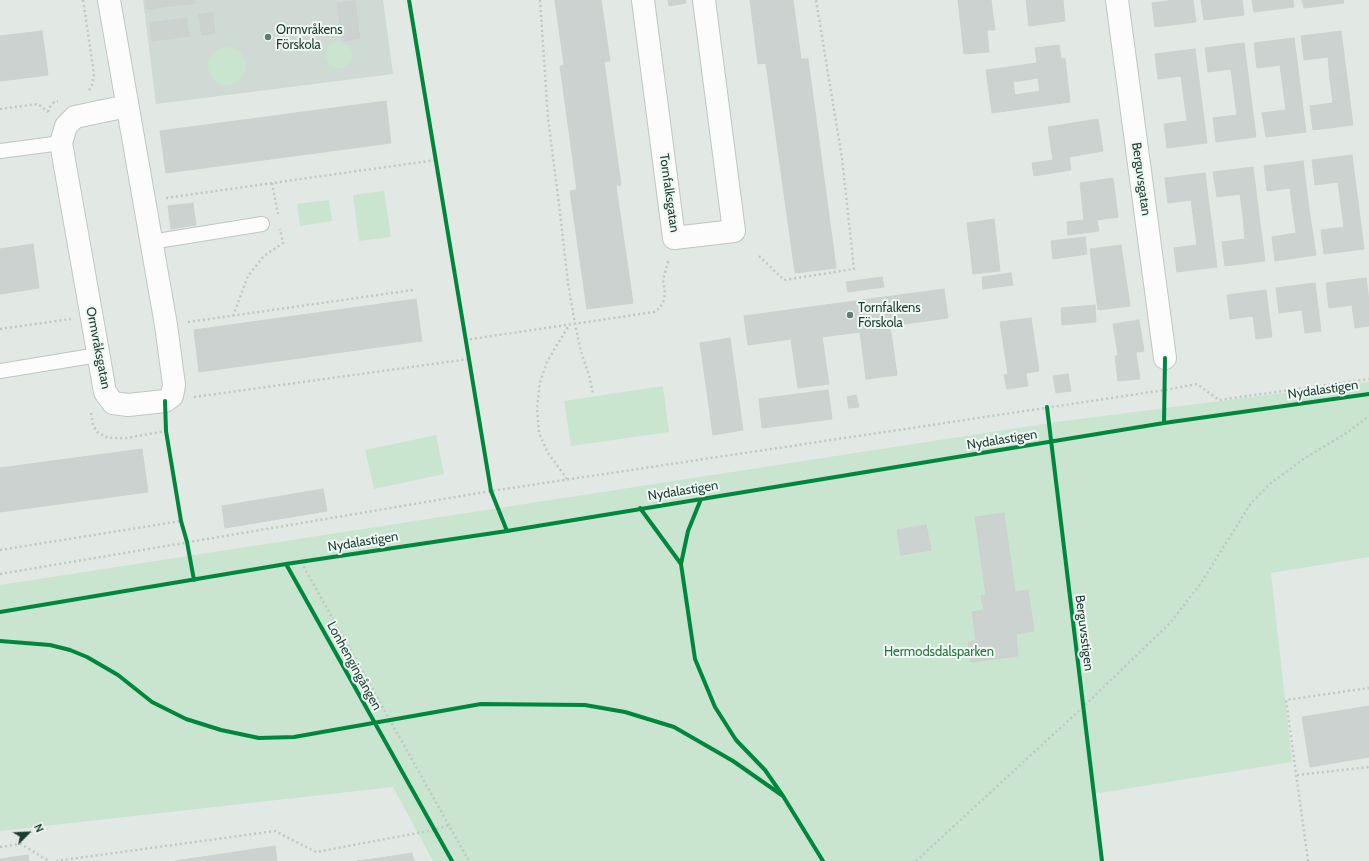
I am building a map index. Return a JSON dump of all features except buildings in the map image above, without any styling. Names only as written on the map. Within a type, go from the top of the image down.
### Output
[{"type":"street","points":[[109,0],[166,325],[174,385],[172,396],[165,401]]},
{"type":"street","name":"Tornfalksgatan","points":[[644,0],[674,238],[734,231],[704,0]]},
{"type":"street","name":"Berguvsgatan","points":[[1117,0],[1165,358]]},
{"type":"street","points":[[63,135],[75,117],[127,106]]},
{"type":"street","name":"Ormvråksgatan","points":[[63,135],[91,316],[105,392],[113,403],[128,405],[165,401]]},
{"type":"lane","points":[[0,151],[63,135]]},
{"type":"lane","points":[[151,242],[262,224]]},
{"type":"lane","points":[[0,371],[98,355]]},
{"type":"path","points":[[540,0],[548,118],[560,204],[568,282],[574,324],[589,375],[592,394]]},
{"type":"path","points":[[759,256],[784,280],[854,269],[842,158],[816,0]]},
{"type":"path","points":[[0,109],[38,104],[63,135]]},
{"type":"path","points":[[435,152],[437,168]]},
{"type":"path","points":[[144,201],[436,160]]},
{"type":"path","points":[[272,183],[279,221]]},
{"type":"path","points":[[233,316],[248,276],[264,256],[283,244],[280,228]]},
{"type":"path","points":[[465,340],[654,312],[660,308],[664,300],[665,293],[663,280],[674,238]]},
{"type":"path","points":[[166,325],[413,290]]},
{"type":"path","points":[[0,329],[91,316]]},
{"type":"path","points":[[567,480],[548,452],[540,433],[537,408],[540,382],[547,362],[569,325]]},
{"type":"path","points":[[464,332],[466,346]]},
{"type":"path","points":[[468,353],[470,367]]},
{"type":"path","points":[[1165,358],[1165,396]]},
{"type":"path","points":[[168,439],[165,401],[469,359]]},
{"type":"path","points":[[0,574],[490,491],[1197,384],[1219,400],[1369,379]]},
{"type":"path","points":[[1047,407],[1048,414]]},
{"type":"path","points":[[916,861],[1083,708],[1170,623],[1201,583],[1251,503],[1271,483],[1305,458],[1348,432],[1369,416]]},
{"type":"path","points":[[489,483],[493,498]]},
{"type":"path","points":[[180,514],[183,528]]},
{"type":"path","points":[[0,550],[181,521]]},
{"type":"path","points":[[185,535],[188,550]]},
{"type":"path","points":[[293,563],[308,560]]},
{"type":"path","points":[[301,562],[468,861]]},
{"type":"path","points":[[1308,861],[1286,700],[1369,688]]},
{"type":"path","points":[[1082,700],[1084,715]]},
{"type":"path","points":[[382,721],[397,718]]},
{"type":"path","points":[[1297,775],[1369,767]]},
{"type":"path","points":[[430,823],[438,836]]},
{"type":"path","points":[[56,861],[275,831],[316,852],[449,826]]},
{"type":"path","points":[[0,847],[21,844],[49,861]]},
{"type":"shaded area","name":"Ormvråkens Förskola","points":[[143,0],[383,0],[393,74],[156,104]]},
{"type":"green space","points":[[339,42],[348,46],[352,55],[348,64],[339,68],[330,64],[326,55],[330,46]]},
{"type":"green space","points":[[227,47],[237,50],[243,56],[246,66],[243,76],[237,82],[227,85],[217,82],[211,76],[208,66],[211,56],[217,50]]},
{"type":"green space","points":[[384,191],[391,237],[359,241],[353,195]]},
{"type":"green space","points":[[329,200],[332,221],[300,226],[297,204]]},
{"type":"green space","name":"Hermodsdalsparken","points":[[1369,382],[1369,557],[1271,573],[1292,762],[1093,794],[1103,861],[433,861],[393,787],[0,831],[0,585],[1056,422]]},
{"type":"green space","points":[[663,386],[669,432],[571,446],[564,401]]},
{"type":"green space","points":[[436,435],[444,474],[374,489],[365,450]]},
{"type":"cycle path","points":[[409,0],[491,491],[507,531]]},
{"type":"cycle path","points":[[1164,423],[1165,358]]},
{"type":"cycle path","name":"Nydalastigen","points":[[0,612],[286,564],[507,531],[1164,423],[1369,394]]},
{"type":"cycle path","points":[[165,401],[166,431],[181,521],[187,542],[194,580]]},
{"type":"cycle path","name":"Berguvsstigen","points":[[1047,407],[1102,861]]},
{"type":"cycle path","name":"Nydalastigen","points":[[681,564],[688,531],[701,499]]},
{"type":"cycle path","points":[[640,508],[681,564],[695,659],[715,707],[736,740],[765,770],[783,796],[823,861]]},
{"type":"cycle path","name":"Lonhengingången","points":[[286,564],[452,861]]},
{"type":"cycle path","points":[[0,641],[50,645],[70,650],[87,657],[118,675],[152,702],[186,719],[221,730],[259,738],[294,737],[481,704],[585,705],[625,712],[674,727],[733,761],[783,796]]},
{"type":"place","name":"Ormvråkens Förskola","points":[[268,37]]},
{"type":"place","name":"Tornfalkens Förskola","points":[[850,315]]}]
